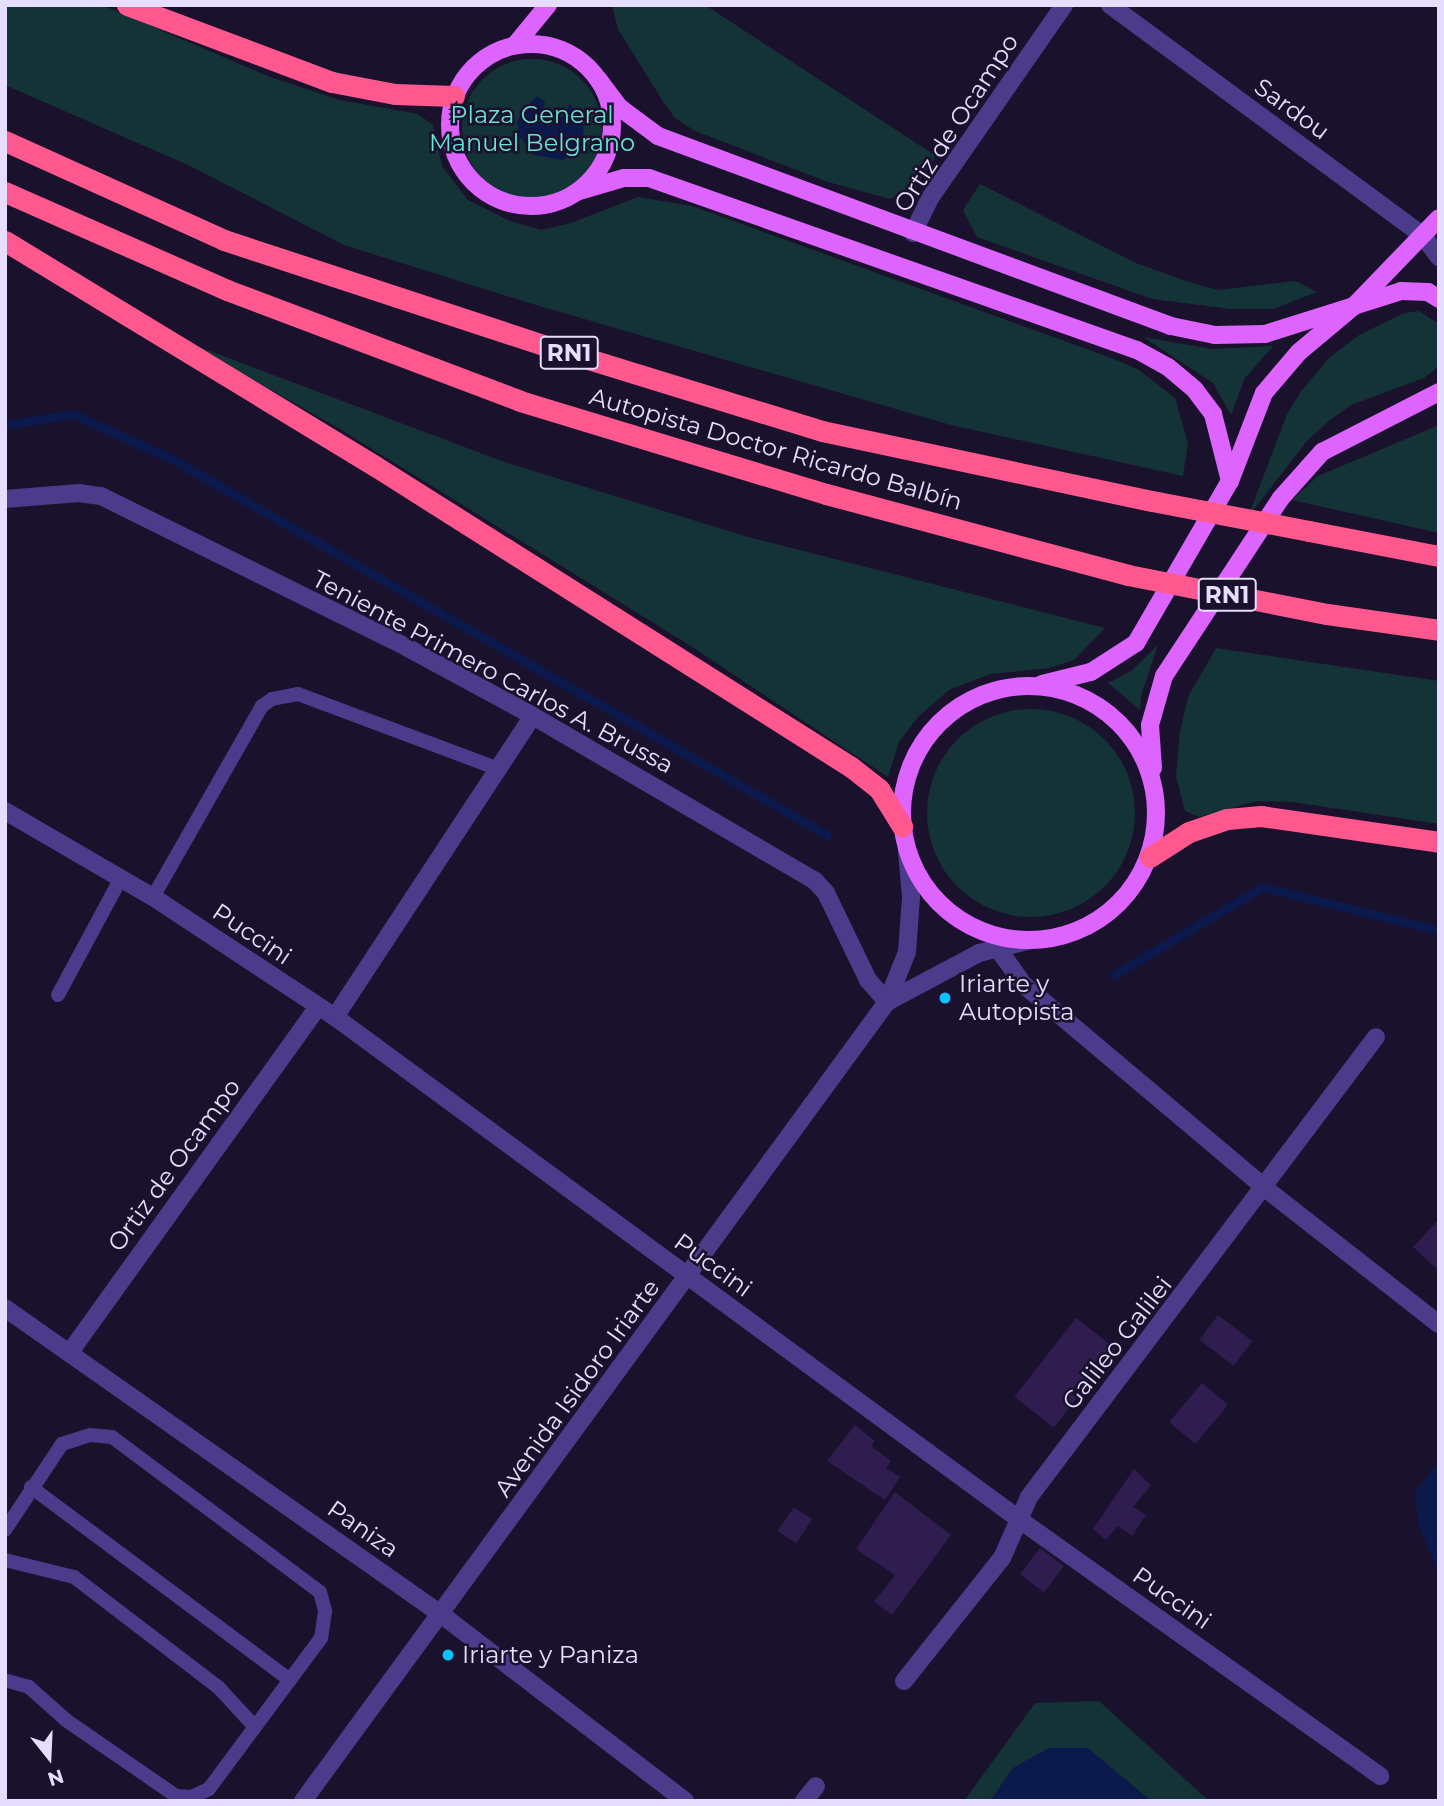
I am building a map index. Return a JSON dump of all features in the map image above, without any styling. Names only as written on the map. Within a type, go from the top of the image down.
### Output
[{"type":"highway","points":[[127,5],[332,82],[395,94],[454,96]]},
{"type":"highway","name":"Autopista Doctor Ricardo Balbín","points":[[5,141],[224,240],[546,346],[822,431],[1152,501],[1439,556]]},
{"type":"highway","name":"Autopista Doctor Ricardo Balbín","points":[[5,192],[227,290],[520,401],[825,494],[1128,575],[1327,614],[1439,630]]},
{"type":"highway","points":[[5,241],[375,466],[648,643],[851,766],[879,789],[902,825]]},
{"type":"highway","points":[[1150,857],[1189,832],[1227,819],[1261,816],[1439,842]]},
{"type":"main road","points":[[515,45],[548,5]]},
{"type":"main road","points":[[1230,481],[1213,414],[1168,367],[1137,350],[649,178],[624,178],[579,191],[556,203],[530,207],[504,203],[481,190],[463,172],[452,148],[449,122],[454,96],[468,73],[490,55],[515,45],[562,50],[598,79],[619,107],[657,136],[913,233],[1193,331],[1265,334],[1415,290],[1439,299]]},
{"type":"main road","points":[[579,191],[603,162],[612,127],[609,102],[598,79]]},
{"type":"main road","points":[[1439,218],[1354,306],[1299,352],[1264,393],[1230,481],[1136,643],[1091,672],[1037,685],[1000,688],[966,701],[937,724],[915,754],[903,788],[902,825],[907,851],[920,881],[941,906],[989,933],[1031,940],[1069,934],[1103,917],[1131,891],[1150,857],[1157,821],[1150,725],[1164,676],[1282,498],[1322,452],[1439,392]]},
{"type":"main road","points":[[1037,685],[1078,694],[1113,715],[1140,747],[1155,785]]},
{"type":"street","name":"Ortiz de Ocampo","points":[[913,233],[930,198],[1064,5]]},
{"type":"street","name":"Sardou","points":[[1110,5],[1423,236],[1439,257]]},
{"type":"street","name":"Teniente Primero Carlos A. Brussa","points":[[5,499],[79,493],[101,496],[408,648],[533,716],[815,881],[826,893],[868,980],[887,1002]]},
{"type":"street","points":[[335,1017],[496,768],[533,716]]},
{"type":"street","name":"Puccini","points":[[5,811],[153,897],[335,1017],[1020,1520],[1380,1776]]},
{"type":"street","name":"Avenida Isidoro Iriarte","points":[[303,1801],[442,1615],[887,1002],[907,952],[911,897],[907,851]]},
{"type":"street","name":"Avenida Isidoro Iriarte","points":[[887,1002],[934,974],[998,949],[1031,940]]},
{"type":"street","points":[[998,949],[1024,985],[1266,1189],[1439,1324]]},
{"type":"street","name":"Ortiz de Ocampo","points":[[70,1352],[318,1007]]},
{"type":"street","name":"Galileo Galilei","points":[[904,1681],[1002,1558],[1029,1497],[1266,1189],[1376,1037]]},
{"type":"street","name":"Paniza","points":[[5,1308],[442,1615],[685,1801]]},
{"type":"street","points":[[804,1801],[816,1786]]},
{"type":"lane","points":[[153,897],[262,706],[272,699],[298,694],[496,768]]},
{"type":"lane","points":[[58,995],[121,878]]},
{"type":"lane","points":[[5,1530],[62,1444],[90,1435],[112,1437],[320,1592],[325,1611],[321,1638],[209,1789],[191,1797],[176,1796],[66,1720],[29,1687],[5,1680]]},
{"type":"lane","points":[[31,1487],[290,1679]]},
{"type":"lane","points":[[5,1560],[75,1577],[219,1688],[255,1727]]},
{"type":"green space","points":[[5,5],[102,5],[270,77],[340,100],[418,114],[433,125],[442,166],[468,200],[510,221],[541,230],[571,223],[638,197],[692,206],[1114,359],[1139,370],[1175,398],[1188,444],[1183,476],[951,425],[536,305],[344,245],[188,165],[5,85]]},
{"type":"green space","points":[[612,5],[705,5],[936,156],[914,188],[890,199],[828,182],[695,131],[675,118],[664,103],[618,29]]},
{"type":"green space","name":"Plaza General Manuel Belgrano","points":[[532,59],[559,65],[581,80],[596,102],[602,129],[596,156],[581,178],[559,193],[532,199],[505,193],[483,178],[468,156],[462,129],[468,102],[483,80],[505,65]]},
{"type":"green space","points":[[980,184],[1136,263],[1186,281],[1217,290],[1295,281],[1317,292],[1273,309],[1231,309],[1152,299],[977,237],[963,210]]},
{"type":"green space","points":[[1419,311],[1439,324],[1438,367],[1424,378],[1351,405],[1330,420],[1307,441],[1248,517],[1287,414],[1302,390],[1330,357],[1359,335],[1404,313]]},
{"type":"green space","points":[[1143,337],[1212,349],[1273,346],[1245,378],[1231,415],[1213,383]]},
{"type":"green space","points":[[191,344],[507,463],[748,537],[1105,628],[1074,660],[1049,668],[991,674],[949,690],[918,717],[899,742],[888,777],[686,643],[338,428]]},
{"type":"green space","points":[[1439,425],[1439,533],[1292,500],[1318,476]]},
{"type":"green space","points":[[1158,645],[1141,696],[1140,710],[1108,683],[1131,671]]},
{"type":"green space","points":[[1216,648],[1439,681],[1439,824],[1292,802],[1257,801],[1199,817],[1185,811],[1176,776],[1180,732],[1188,697]]},
{"type":"green space","points":[[1031,709],[1071,716],[1105,739],[1128,773],[1135,813],[1128,853],[1105,887],[1071,910],[1031,917],[991,910],[957,887],[934,853],[927,813],[934,773],[957,739],[991,716]]},
{"type":"green space","points":[[1099,1701],[1209,1801],[964,1801],[1035,1703]]},
{"type":"shaded area","points":[[537,96],[545,102],[543,115],[551,120],[566,116],[569,104],[584,116],[583,144],[563,160],[534,155],[520,137],[517,123],[523,110]]},
{"type":"shaded area","points":[[1439,1461],[1439,1574],[1418,1524],[1415,1492]]},
{"type":"shaded area","points":[[1049,1748],[1088,1748],[1151,1801],[990,1801],[1013,1768]]},
{"type":"building","points":[[1439,1219],[1439,1271],[1413,1247]]},
{"type":"building","points":[[1218,1315],[1252,1341],[1234,1366],[1199,1340]]},
{"type":"building","points":[[1076,1318],[1115,1349],[1054,1428],[1014,1397]]},
{"type":"building","points":[[1202,1383],[1228,1405],[1195,1444],[1169,1422]]},
{"type":"building","points":[[855,1425],[875,1441],[871,1446],[891,1461],[886,1468],[900,1477],[885,1500],[827,1461]]},
{"type":"building","points":[[1134,1469],[1151,1485],[1133,1507],[1146,1515],[1132,1536],[1118,1526],[1106,1540],[1093,1529]]},
{"type":"building","points":[[895,1492],[951,1535],[892,1615],[874,1602],[895,1575],[856,1549]]},
{"type":"building","points":[[794,1507],[812,1519],[796,1543],[778,1531]]},
{"type":"building","points":[[1040,1548],[1064,1566],[1044,1592],[1020,1574]]},
{"type":"waterway","points":[[5,425],[73,414],[174,460],[827,835]]},
{"type":"waterway","points":[[1114,975],[1262,887],[1439,930]]},
{"type":"place","name":"Iriarte y Autopista","points":[[945,998]]},
{"type":"place","name":"Iriarte y Paniza","points":[[448,1655]]}]
